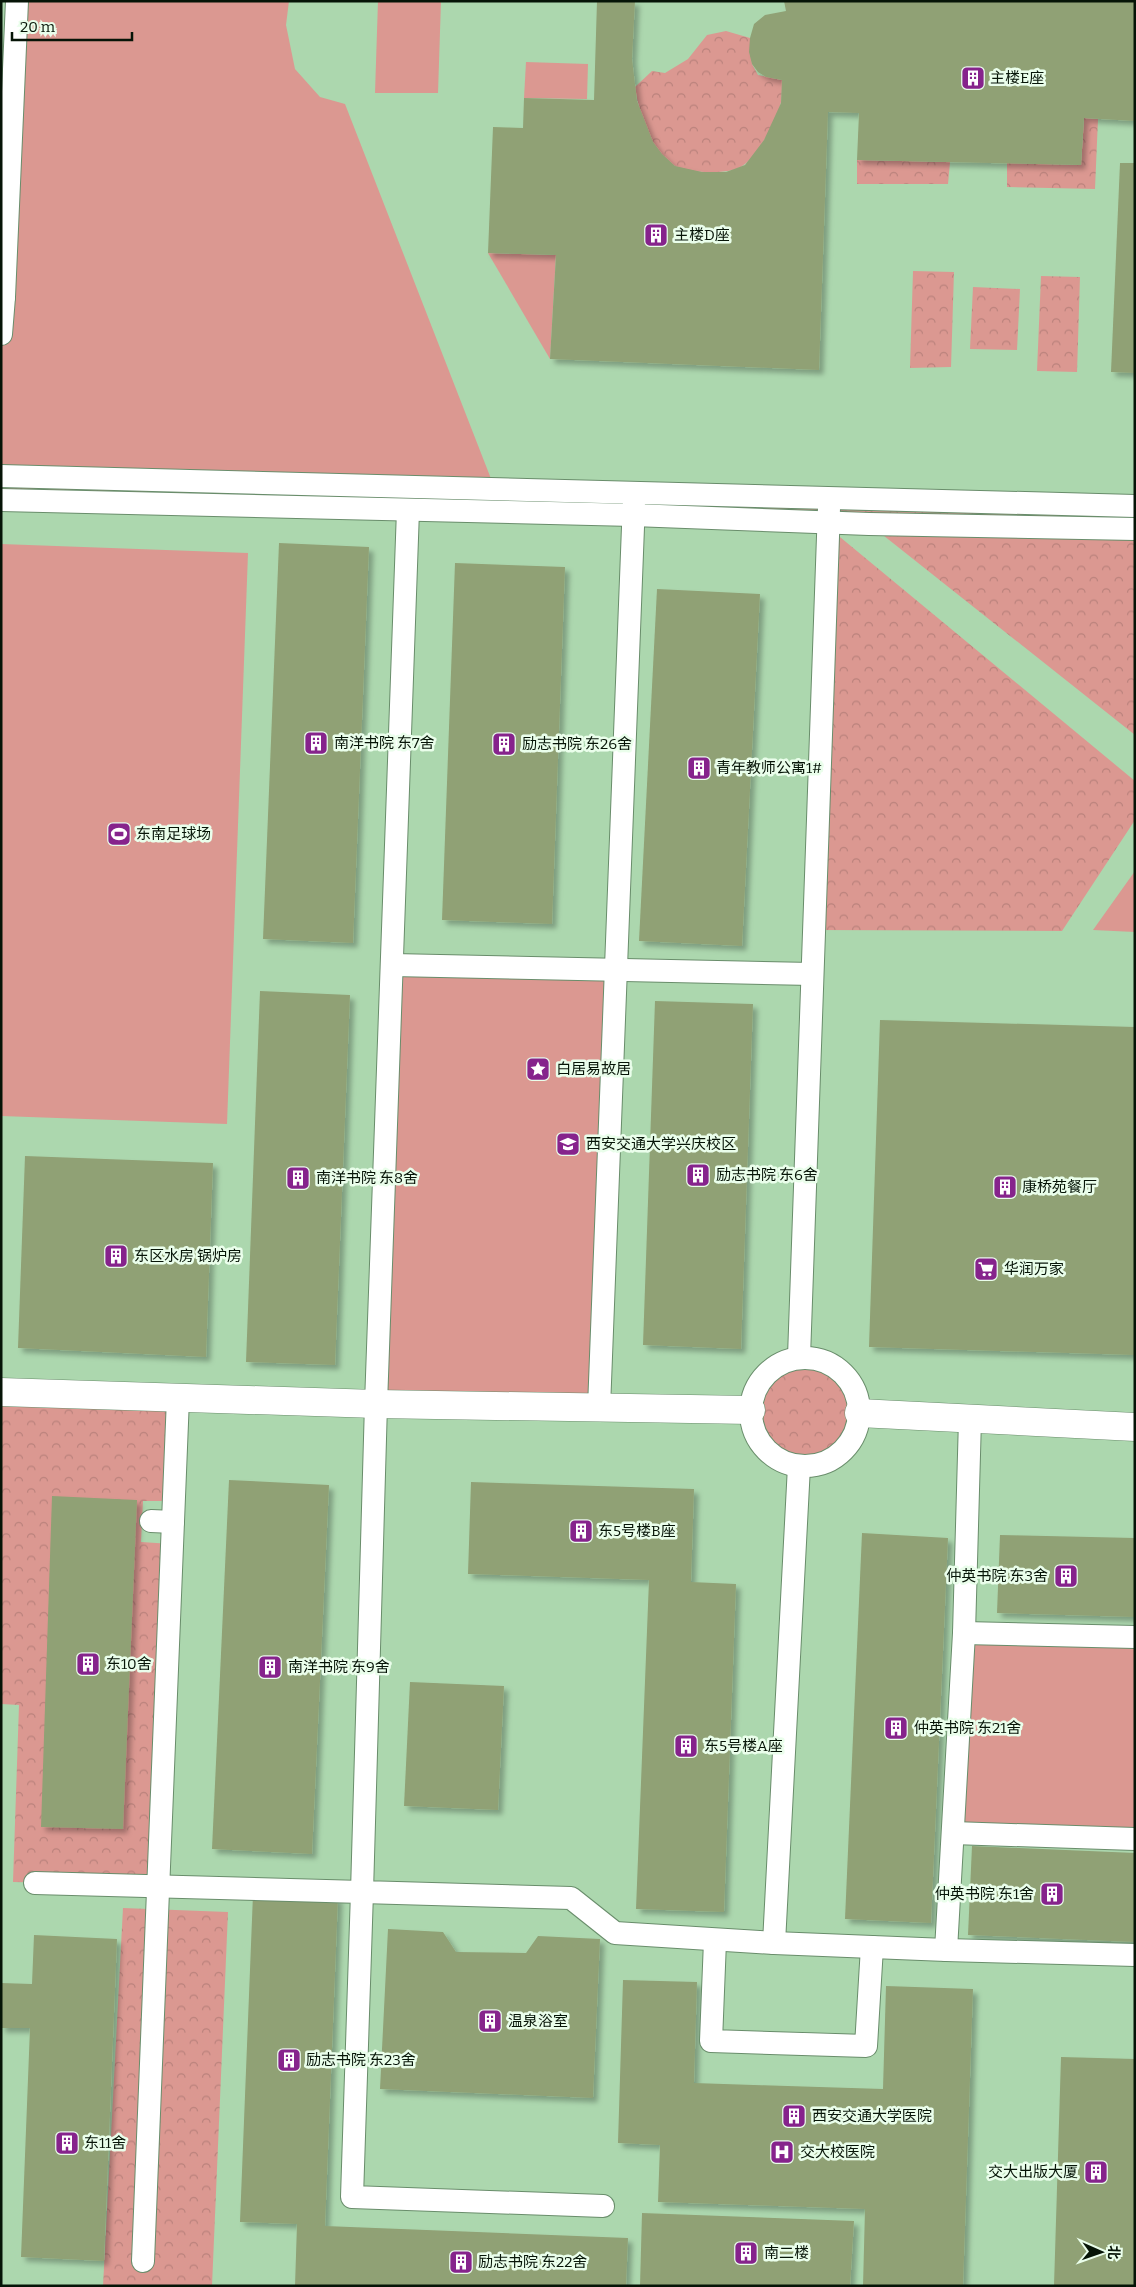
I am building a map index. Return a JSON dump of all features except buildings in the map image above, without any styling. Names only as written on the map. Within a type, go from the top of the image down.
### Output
[{"type":"street","points":[[1,1392],[376,1404],[750,1410]]},
{"type":"street","points":[[859,1413],[1135,1427]]},
{"type":"lane","points":[[1,334],[17,1]]},
{"type":"lane","points":[[1,476],[1135,506]]},
{"type":"lane","points":[[599,1408],[634,493]]},
{"type":"lane","points":[[799,1357],[829,497]]},
{"type":"lane","points":[[1,500],[633,515],[829,523],[1135,529]]},
{"type":"lane","points":[[408,510],[376,1404],[352,2197],[603,2206]]},
{"type":"lane","points":[[393,964],[812,974]]},
{"type":"lane","points":[[799,1357],[815,1358],[839,1369],[855,1390],[859,1413],[857,1428],[842,1451],[832,1459],[815,1465],[799,1466],[783,1462],[769,1453],[760,1443],[754,1432],[750,1410],[754,1392],[767,1372],[786,1361],[799,1357]]},
{"type":"lane","points":[[143,2261],[158,1885],[162,1522],[178,1398]]},
{"type":"lane","points":[[946,1950],[964,1633],[970,1419]]},
{"type":"lane","points":[[774,1943],[799,1466]]},
{"type":"lane","points":[[964,1633],[1135,1637]]},
{"type":"lane","points":[[953,1833],[1135,1839]]},
{"type":"lane","points":[[35,1883],[571,1898],[615,1933],[715,1941],[1135,1955]]},
{"type":"lane","points":[[715,1941],[711,2041],[866,2046],[872,1947]]},
{"type":"shaded area","name":"西安交通大学兴庆校区","points":[[1,1],[1135,1],[1135,2286],[1,2286]]},
{"type":"green space","points":[[17,1],[289,1],[286,25],[295,69],[320,97],[345,104],[495,489],[1,476],[1,320]]},
{"type":"green space","points":[[378,1],[441,1],[438,93],[375,93]]},
{"type":"green space","points":[[726,31],[750,38],[752,64],[758,75],[782,80],[779,109],[772,127],[756,152],[741,167],[718,172],[683,169],[667,160],[653,142],[639,107],[635,87],[652,71],[665,73],[688,59],[707,35]]},
{"type":"green space","points":[[526,62],[588,64],[587,99],[524,98]]},
{"type":"green space","points":[[1084,118],[1098,119],[1095,189],[1007,187],[1007,163],[1081,165]]},
{"type":"green space","points":[[857,160],[950,162],[948,184],[857,184]]},
{"type":"green space","points":[[488,253],[556,255],[550,359]]},
{"type":"green space","points":[[913,271],[954,272],[951,367],[910,368]]},
{"type":"green space","points":[[1041,276],[1080,277],[1077,372],[1037,371]]},
{"type":"green space","points":[[973,287],[1020,289],[1017,350],[970,349]]},
{"type":"green space","points":[[1,476],[1135,506],[1135,735],[869,524],[823,523],[1135,781],[1135,820],[1062,931],[813,930],[822,523],[1,500]]},
{"type":"green space","name":"东南足球场","points":[[1,544],[248,553],[227,1124],[1,1116]]},
{"type":"green space","points":[[1135,871],[1135,932],[1093,930]]},
{"type":"green space","points":[[393,965],[615,970],[599,1408],[376,1404]]},
{"type":"green space","points":[[805,1358],[826,1362],[843,1374],[855,1391],[859,1412],[855,1433],[843,1450],[826,1462],[805,1466],[784,1462],[767,1450],[755,1433],[751,1412],[755,1391],[767,1374],[784,1362]]},
{"type":"green space","points":[[1,1392],[178,1398],[174,1501],[143,1501],[141,1542],[172,1544],[158,1885],[13,1882],[19,1705],[1,1704]]},
{"type":"green space","points":[[964,1633],[1135,1637],[1135,1839],[953,1833]]},
{"type":"green space","points":[[123,1908],[228,1912],[212,2286],[103,2286]]},
{"type":"place","name":"主楼E座","points":[[973,78]]},
{"type":"place","name":"主楼D座","points":[[656,235]]},
{"type":"place","name":"南洋书院 东7舍","points":[[316,743]]},
{"type":"place","name":"励志书院 东26舍","points":[[504,744]]},
{"type":"place","name":"青年教师公寓1#","points":[[699,768]]},
{"type":"place","name":"东南足球场","points":[[119,834]]},
{"type":"place","name":"白居易故居","points":[[538,1069]]},
{"type":"place","name":"西安交通大学兴庆校区","points":[[568,1144]]},
{"type":"place","name":"励志书院 东6舍","points":[[698,1175]]},
{"type":"place","name":"南洋书院 东8舍","points":[[298,1178]]},
{"type":"place","name":"康桥苑餐厅","points":[[1005,1187]]},
{"type":"place","name":"东区水房 锅炉房","points":[[116,1256]]},
{"type":"place","name":"华润万家","points":[[986,1269]]},
{"type":"place","name":"东5号楼B座","points":[[581,1531]]},
{"type":"place","name":"仲英书院 东3舍","points":[[1066,1576]]},
{"type":"place","name":"东10舍","points":[[88,1664]]},
{"type":"place","name":"南洋书院 东9舍","points":[[270,1667]]},
{"type":"place","name":"仲英书院 东21舍","points":[[896,1728]]},
{"type":"place","name":"东5号楼A座","points":[[686,1746]]},
{"type":"place","name":"仲英书院 东1舍","points":[[1052,1894]]},
{"type":"place","name":"温泉浴室","points":[[490,2021]]},
{"type":"place","name":"励志书院 东23舍","points":[[289,2060]]},
{"type":"place","name":"西安交通大学医院","points":[[794,2116]]},
{"type":"place","name":"东11舍","points":[[67,2143]]},
{"type":"place","name":"交大校医院","points":[[782,2152]]},
{"type":"place","name":"交大出版大厦","points":[[1096,2172]]},
{"type":"place","name":"南二楼","points":[[746,2253]]},
{"type":"place","name":"励志书院 东22舍","points":[[461,2262]]}]
